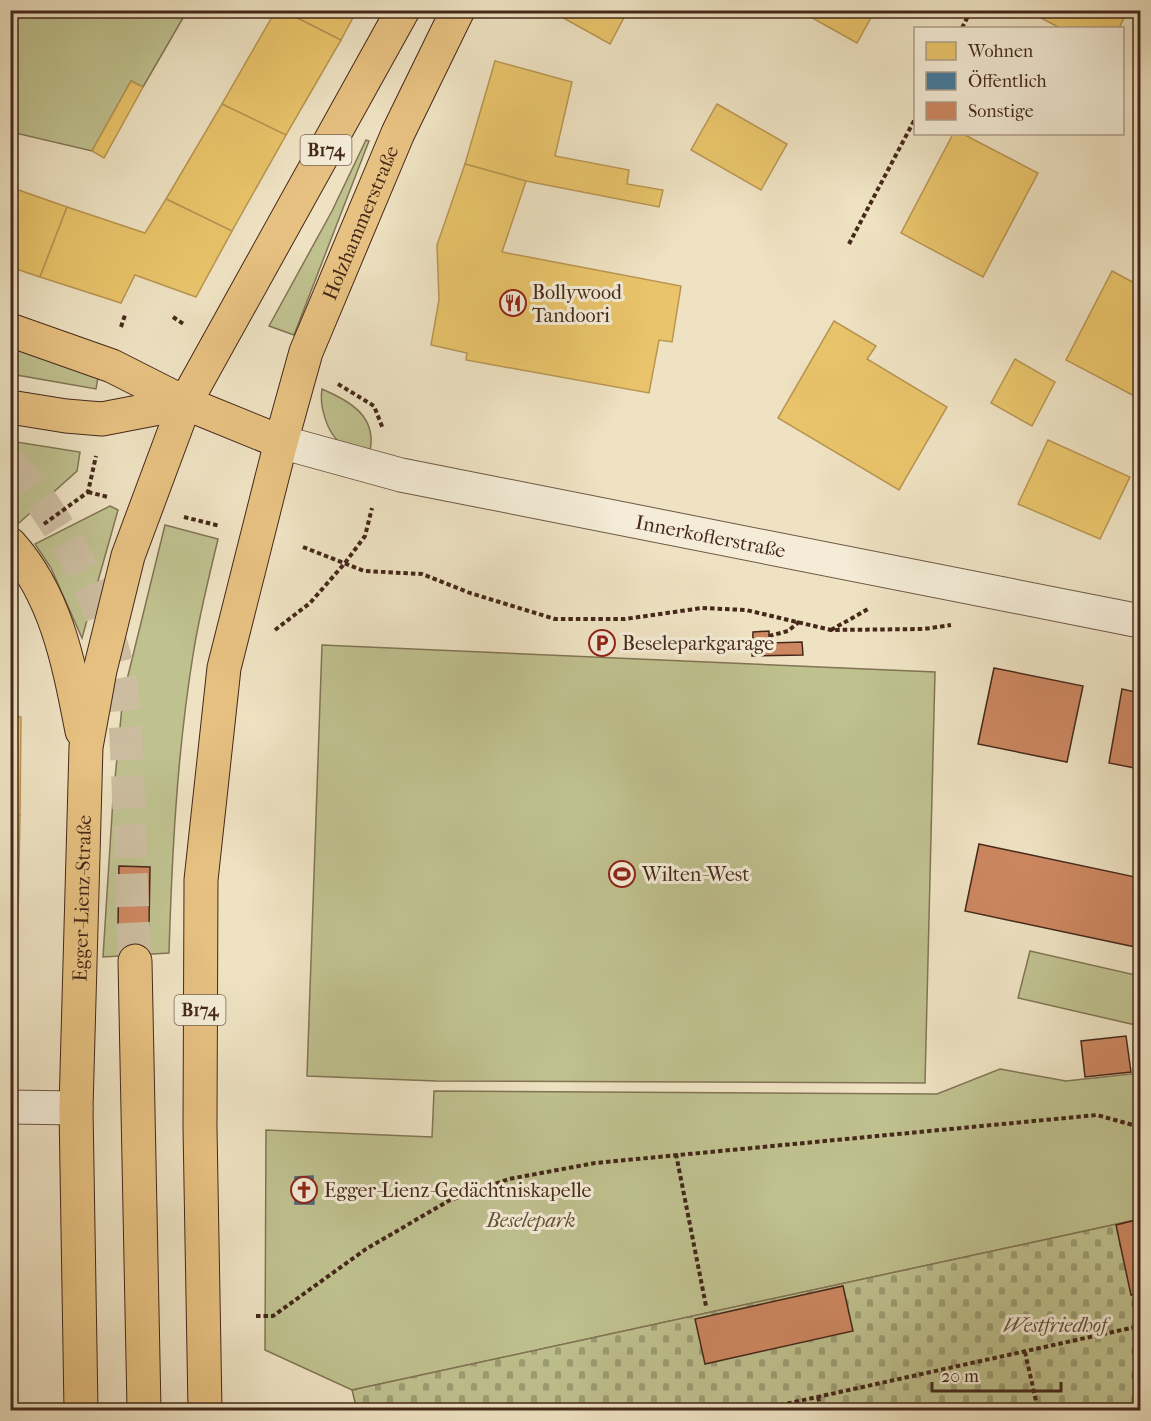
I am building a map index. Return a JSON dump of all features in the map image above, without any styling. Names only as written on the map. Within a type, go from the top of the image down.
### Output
[{"type":"main road","name":"B174","points":[[185,403],[403,10]]},
{"type":"main road","name":"Holzhammerstraße","points":[[280,442],[306,352],[398,133],[458,10]]},
{"type":"main road","points":[[10,330],[112,366],[185,403],[280,442]]},
{"type":"main road","points":[[10,407],[102,419],[185,403]]},
{"type":"main road","name":"Egger-Lienz-Straße","points":[[81,1410],[76,1108],[86,747],[100,670],[128,556],[185,403]]},
{"type":"main road","name":"B174","points":[[205,1410],[200,1127],[201,880],[224,668],[280,442]]},
{"type":"main road","points":[[24,537],[67,655],[86,747]]},
{"type":"main road","points":[[135,961],[144,1410]]},
{"type":"street","name":"Innerkoflerstraße","points":[[280,442],[401,475],[1139,618]]},
{"type":"street","points":[[10,1107],[76,1108]]},
{"type":"path","points":[[962,27],[971,10]]},
{"type":"path","points":[[849,244],[914,119]]},
{"type":"path","points":[[335,383],[374,406],[383,430],[383,438]]},
{"type":"path","points":[[24,537],[88,492],[96,455]]},
{"type":"path","points":[[88,492],[110,498]]},
{"type":"path","points":[[272,632],[310,603],[345,563],[365,536],[372,508]]},
{"type":"path","points":[[179,515],[221,527]]},
{"type":"path","points":[[303,547],[364,571],[422,574],[470,593],[555,618],[625,620],[702,608],[746,610],[831,630],[958,625],[936,620]]},
{"type":"path","points":[[831,630],[871,608],[882,610]]},
{"type":"path","points":[[769,636],[788,631],[800,621]]},
{"type":"path","points":[[256,1316],[273,1316],[366,1249],[450,1200],[509,1179],[595,1163],[676,1154],[1096,1114],[1140,1127]]},
{"type":"path","points":[[676,1154],[706,1306]]},
{"type":"path","points":[[758,1410],[1140,1326]]},
{"type":"path","points":[[1025,1352],[1038,1410]]},
{"type":"path","points":[[818,1397],[821,1410]]},
{"type":"green space","points":[[11,11],[187,11],[143,87],[131,81],[92,151],[11,132]]},
{"type":"green space","points":[[366,140],[369,141],[294,335],[269,326],[332,211]]},
{"type":"green space","points":[[10,346],[98,377],[96,389],[11,374]]},
{"type":"green space","points":[[322,389],[359,411],[369,428],[370,451],[341,443],[336,439],[325,419]]},
{"type":"green space","points":[[10,441],[80,452],[77,471],[19,523],[11,513]]},
{"type":"green space","points":[[110,506],[118,510],[82,638],[51,568],[35,544]]},
{"type":"green space","points":[[165,525],[218,539],[195,640],[187,692],[179,766],[169,953],[103,957],[113,799],[123,696]]},
{"type":"green space","name":"Wilten-West","points":[[322,645],[935,672],[925,1083],[436,1081],[307,1076]]},
{"type":"green space","points":[[1030,951],[1140,976],[1140,1026],[1018,998]]},
{"type":"green space","name":"Beselepark","points":[[1000,1069],[1066,1081],[1140,1073],[1140,1219],[352,1390],[265,1350],[266,1130],[432,1137],[434,1091],[937,1094]]},
{"type":"green space","name":"Westfriedhof","points":[[1140,1219],[1140,1410],[357,1410],[352,1390]]},
{"type":"building: Wohnen","points":[[276,10],[282,10],[341,40],[286,135],[222,104]]},
{"type":"building: Wohnen","points":[[282,10],[357,10],[341,40]]},
{"type":"building: Wohnen","points":[[549,10],[628,10],[610,44]]},
{"type":"building: Wohnen","points":[[798,10],[875,10],[857,43]]},
{"type":"building: Wohnen","points":[[1026,10],[1128,10],[1120,27],[1058,27]]},
{"type":"building: Wohnen","points":[[495,61],[572,82],[555,156],[629,170],[627,184],[663,190],[659,207],[526,181],[465,164]]},
{"type":"building: Wohnen","points":[[131,81],[143,87],[104,158],[92,151]]},
{"type":"building: Wohnen","points":[[222,104],[286,135],[232,231],[166,199]]},
{"type":"building: Wohnen","points":[[717,104],[787,144],[761,190],[691,150]]},
{"type":"building: Wohnen","points":[[952,135],[965,135],[1038,173],[983,277],[901,233]]},
{"type":"building: Wohnen","points":[[465,164],[526,181],[502,252],[681,286],[672,342],[659,340],[649,393],[466,360],[467,353],[431,345],[439,300],[437,245]]},
{"type":"building: Wohnen","points":[[10,187],[67,207],[40,277],[10,267]]},
{"type":"building: Wohnen","points":[[166,199],[232,231],[196,297],[135,275],[121,303],[40,277],[67,207],[145,233]]},
{"type":"building: Wohnen","points":[[1112,271],[1140,286],[1140,399],[1066,360]]},
{"type":"building: Wohnen","points":[[834,321],[876,346],[867,359],[947,407],[899,490],[778,418]]},
{"type":"building: Wohnen","points":[[1015,359],[1055,382],[1032,426],[991,403]]},
{"type":"building: Wohnen","points":[[1048,440],[1130,477],[1100,539],[1018,504]]},
{"type":"building: Wohnen","points":[[10,717],[21,717],[20,815],[10,815]]},
{"type":"building: Wohnen","points":[[10,815],[20,815],[18,920],[10,920]]},
{"type":"building: Öffentlich","name":"Egger-Lienz-Gedächtniskapelle","points":[[313,1176],[314,1204],[295,1204],[295,1177]]},
{"type":"building: Sonstige","points":[[769,631],[769,643],[802,642],[803,655],[752,656],[753,632]]},
{"type":"building: Sonstige","points":[[994,668],[1083,686],[1067,762],[978,744]]},
{"type":"building: Sonstige","points":[[1122,689],[1140,693],[1140,769],[1109,763]]},
{"type":"building: Sonstige","points":[[979,844],[1140,878],[1140,948],[965,911]]},
{"type":"building: Sonstige","points":[[119,866],[150,867],[149,925],[118,925]]},
{"type":"building: Sonstige","points":[[1126,1036],[1131,1072],[1085,1077],[1081,1041]]},
{"type":"building: Sonstige","points":[[1140,1219],[1140,1293],[1131,1295],[1116,1225]]},
{"type":"building: Sonstige","points":[[843,1286],[853,1331],[705,1364],[695,1319]]},
{"type":"tunnel","points":[[10,462],[45,507],[75,556],[98,607],[116,661],[125,722],[135,961]]},
{"type":"place","name":"Bollywood Tandoori","points":[[513,303]]},
{"type":"place","name":"Beseleparkgarage","points":[[602,643]]},
{"type":"place","name":"Wilten-West","points":[[622,874]]},
{"type":"place","name":"Egger-Lienz-Gedächtniskapelle","points":[[304,1190]]}]
